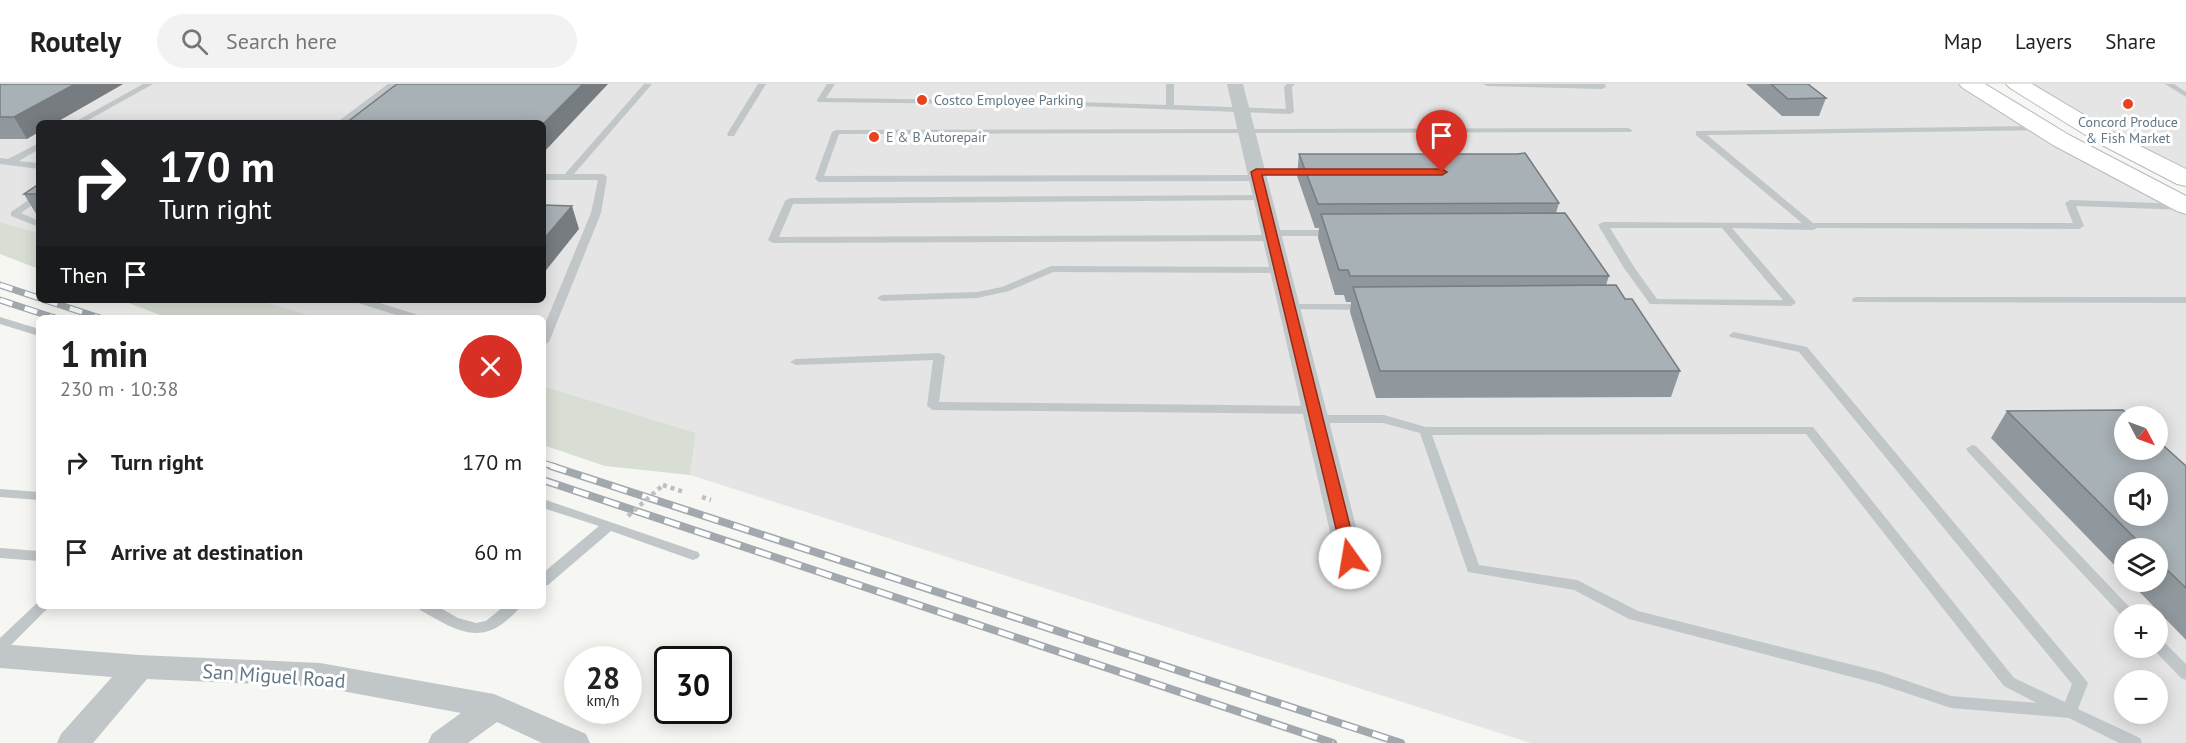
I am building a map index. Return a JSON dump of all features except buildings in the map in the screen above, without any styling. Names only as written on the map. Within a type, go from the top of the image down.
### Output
[{"type":"main road","points":[[1970,84],[2041,128],[2186,206]]},
{"type":"main road","points":[[2017,84],[2108,139],[2186,179]]},
{"type":"street","points":[[1235,84],[1317,414],[1350,558]]},
{"type":"street","name":"San Miguel Road","points":[[0,656],[139,667],[320,675],[494,707],[574,743]]},
{"type":"street","points":[[73,743],[139,667]]},
{"type":"street","points":[[444,743],[494,707]]},
{"type":"lane","points":[[83,120],[148,84]]},
{"type":"lane","points":[[344,120],[393,84]]},
{"type":"lane","points":[[567,177],[648,84]]},
{"type":"lane","points":[[731,134],[762,84]]},
{"type":"lane","points":[[831,84],[820,100],[1170,106],[1290,112],[1288,87],[1291,84]]},
{"type":"lane","points":[[1170,84],[1170,106]]},
{"type":"lane","points":[[1486,84],[1602,87],[1601,84]]},
{"type":"lane","points":[[2169,84],[2186,95]]},
{"type":"lane","points":[[1813,227],[1699,133],[1838,132],[1925,127],[2041,128]]},
{"type":"lane","points":[[1259,183],[819,179],[836,132],[1628,130]]},
{"type":"lane","points":[[10,162],[36,148]]},
{"type":"lane","points":[[0,161],[36,166]]},
{"type":"lane","points":[[1326,172],[1259,183],[790,201],[773,240],[1272,236],[1343,232]]},
{"type":"lane","points":[[546,177],[603,177],[596,213],[546,335]]},
{"type":"lane","points":[[36,198],[14,214],[36,223]]},
{"type":"lane","points":[[1725,226],[1791,303],[1654,302],[1629,268],[1603,225],[2079,226],[2070,203],[2186,206]]},
{"type":"lane","points":[[882,298],[977,295],[1005,289],[1051,269],[1280,270]]},
{"type":"lane","points":[[1857,300],[2186,300]]},
{"type":"lane","points":[[369,303],[407,315]]},
{"type":"lane","points":[[1289,307],[1373,307]]},
{"type":"lane","points":[[0,320],[36,332]]},
{"type":"lane","points":[[1734,335],[1803,349],[2080,683],[2069,712]]},
{"type":"lane","points":[[796,362],[939,356],[933,406],[1317,414],[1384,419],[1425,431],[1809,430],[2010,682],[2134,743]]},
{"type":"lane","points":[[1425,431],[1473,569],[1577,585],[1634,615],[1881,678],[1951,702],[2069,712]]},
{"type":"lane","points":[[1972,449],[2120,604]]},
{"type":"lane","points":[[0,493],[36,496]]},
{"type":"lane","points":[[546,504],[693,555]]},
{"type":"lane","points":[[546,578],[609,525]]},
{"type":"lane","points":[[0,553],[36,556]]},
{"type":"lane","points":[[0,647],[40,609]]},
{"type":"lane","points":[[432,609],[471,628],[491,625],[510,609]]},
{"type":"lane","points":[[2168,655],[2186,674]]},
{"type":"path","points":[[628,516],[663,485],[684,492]]},
{"type":"path","points":[[702,497],[711,501]]},
{"type":"shaded area","points":[[0,84],[1970,84],[2186,207],[2186,743],[1531,743],[690,475],[696,433],[546,387],[546,315],[308,315],[269,303],[546,303],[546,120],[36,120],[36,232],[0,222]]},
{"type":"shaded area","points":[[2017,84],[2186,84],[2186,179]]},
{"type":"shaded area","points":[[0,222],[36,232],[36,268],[0,254]]},
{"type":"shaded area","points":[[129,303],[269,303],[308,315],[160,315]]},
{"type":"shaded area","points":[[546,387],[696,433],[690,475],[605,466],[546,446]]},
{"type":"railway","points":[[0,285],[36,297]]},
{"type":"railway","points":[[0,300],[46,315]]},
{"type":"railway","points":[[54,303],[91,315]]},
{"type":"railway","points":[[546,464],[556,467]]},
{"type":"railway","points":[[551,466],[1401,743]]},
{"type":"railway","points":[[546,481],[1333,743]]},
{"type":"place","name":"Costco Employee Parking","points":[[922,100]]},
{"type":"place","name":"Concord Produce & Fish Market","points":[[2128,104]]},
{"type":"place","name":"E & B Autorepair","points":[[874,137]]},
{"type":"route","points":[[1350,558],[1316,410],[1256,172],[1442,172]]}]
